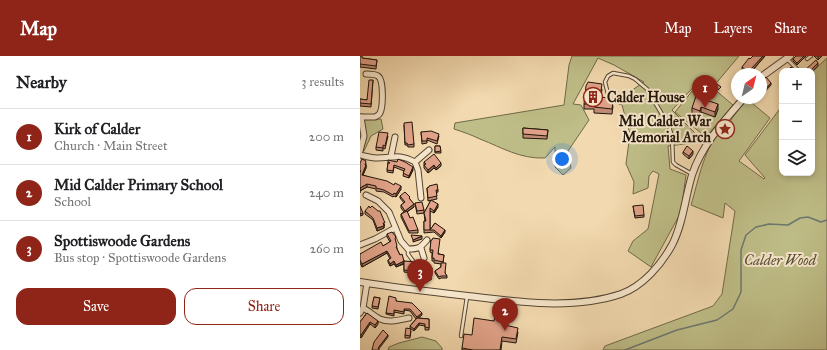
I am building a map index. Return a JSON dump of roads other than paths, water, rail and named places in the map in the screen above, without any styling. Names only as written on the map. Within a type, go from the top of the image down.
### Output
[{"type":"street","points":[[767,72],[787,57]]},
{"type":"street","points":[[360,151],[364,136],[361,117],[375,117],[380,112],[381,108],[382,82],[377,75],[366,74]]},
{"type":"street","points":[[408,318],[386,321],[361,310],[363,283],[536,303],[559,303],[607,298],[622,294],[635,287],[648,277],[661,262],[672,244],[680,226],[693,174],[703,151],[710,139],[739,104]]},
{"type":"street","points":[[391,156],[396,137]]},
{"type":"street","points":[[415,162],[430,150]]},
{"type":"street","points":[[360,156],[377,158],[397,156],[408,158],[415,162],[418,170],[417,190],[421,198]]},
{"type":"street","points":[[366,196],[378,202],[389,212],[401,241],[408,249],[421,248],[427,240]]},
{"type":"street","points":[[360,245],[395,228]]},
{"type":"street","points":[[421,248],[424,258]]},
{"type":"lane","points":[[787,57],[796,68]]},
{"type":"lane","points":[[608,94],[605,82],[608,76],[613,73],[629,76],[635,79],[646,89],[669,126],[672,137],[673,162],[693,174]]},
{"type":"lane","points":[[408,249],[408,254],[413,261]]},
{"type":"lane","points":[[461,336],[467,296]]},
{"type":"waterway","points":[[625,350],[677,330],[717,320],[733,309],[741,292],[741,250],[746,235],[756,227],[769,224],[788,225],[800,218],[808,217],[821,222],[827,220]]},
{"type":"place","name":"Calder House","points":[[593,97]]},
{"type":"place","name":"Kirk of Calder","points":[[705,108]]},
{"type":"place","name":"Mid Calder War Memorial Arch","points":[[725,129]]},
{"type":"place","name":"Spottiswoode Gardens","points":[[420,292]]},
{"type":"place","name":"Mid Calder Primary School","points":[[505,331]]},
{"type":"park label","name":"Calder Wood","points":[[780,260]]}]
